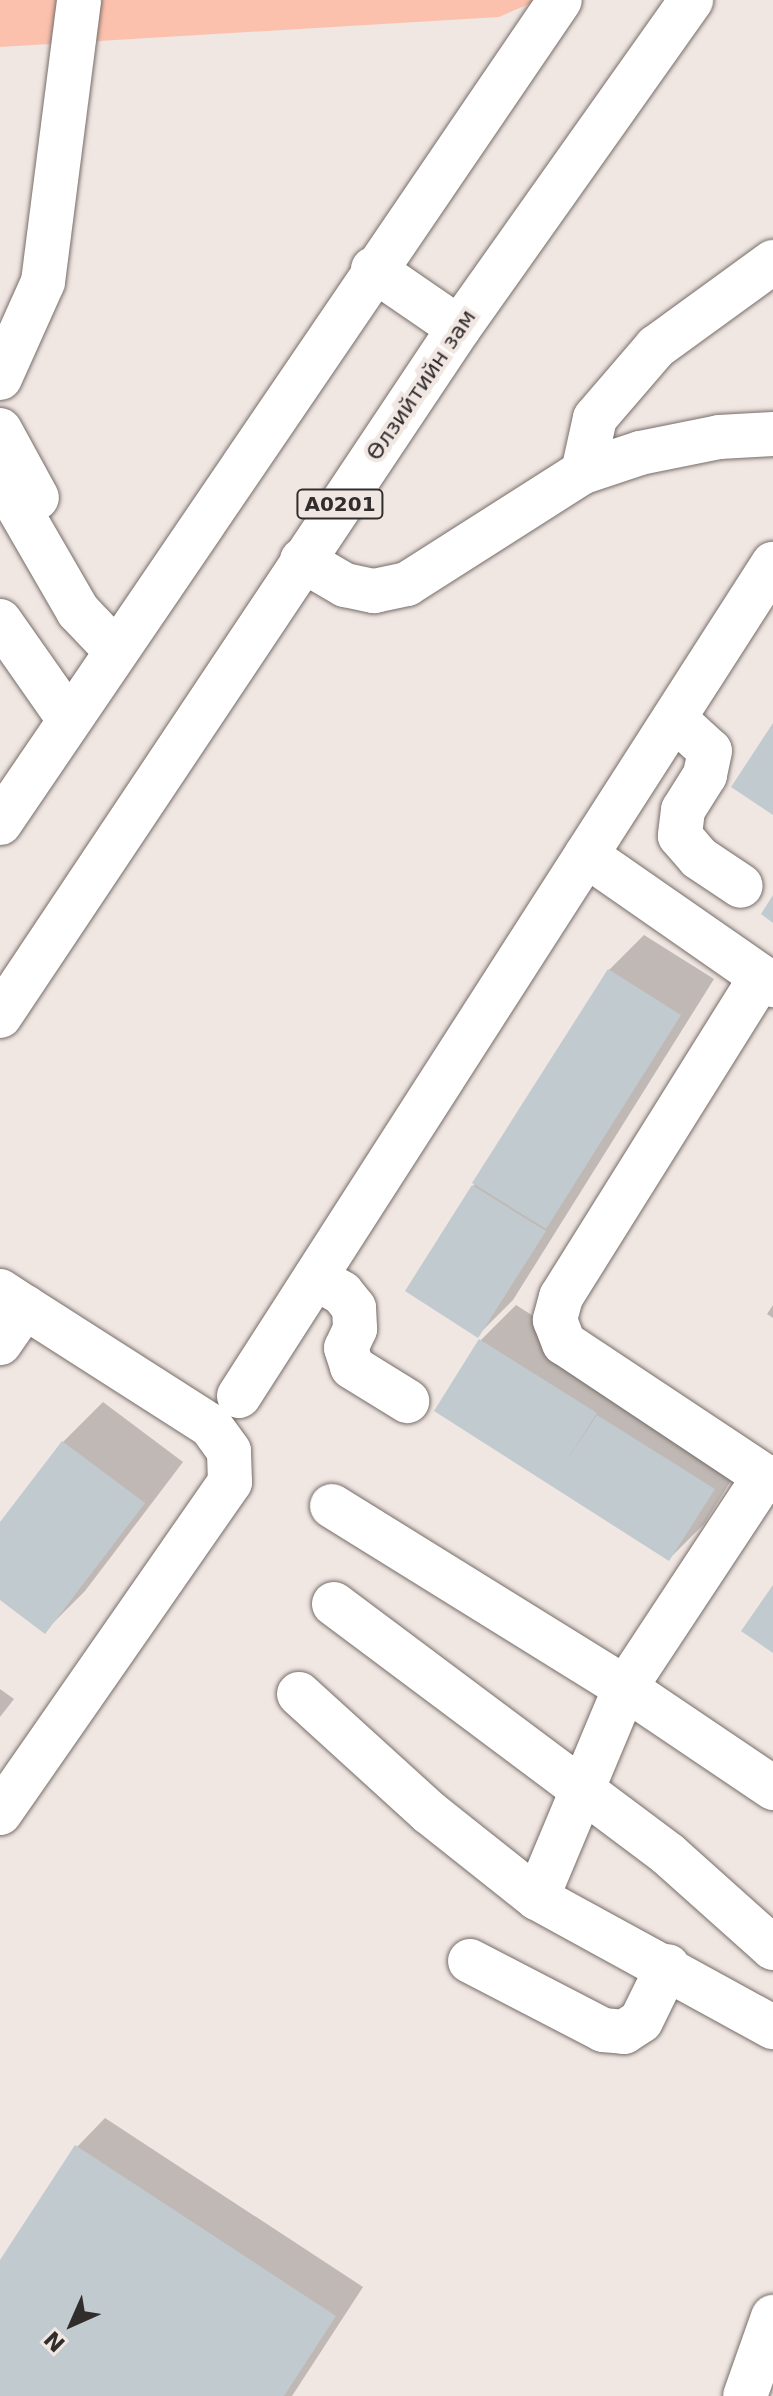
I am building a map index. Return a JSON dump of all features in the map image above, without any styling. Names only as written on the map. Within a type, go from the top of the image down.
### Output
[{"type":"main road","points":[[0,378],[43,282],[79,0]]},
{"type":"main road","points":[[0,823],[114,649],[560,0]]},
{"type":"main road","name":"Өлзийтийн зам","points":[[0,1016],[459,328],[691,0]]},
{"type":"main road","points":[[583,472],[595,418],[656,347],[773,262]]},
{"type":"main road","points":[[373,269],[459,328]]},
{"type":"main road","points":[[0,430],[90,595]]},
{"type":"main road","points":[[302,560],[345,585],[374,591],[407,584],[583,472],[640,453],[719,437],[773,434]]},
{"type":"main road","points":[[0,476],[78,611],[114,649]]},
{"type":"main road","points":[[239,1396],[773,564]]},
{"type":"main road","points":[[0,621],[68,718]]},
{"type":"main road","points":[[675,719],[710,751],[705,775],[683,810],[680,836],[699,858],[741,886]]},
{"type":"main road","points":[[537,1898],[625,1688],[769,1479],[564,1343],[555,1320],[561,1297],[767,981],[586,855]]},
{"type":"main road","points":[[315,1278],[342,1293],[354,1308],[355,1329],[346,1348],[352,1367],[407,1401]]},
{"type":"main road","points":[[0,1343],[12,1299],[211,1426],[229,1451],[230,1482],[0,1813]]},
{"type":"main road","points":[[332,1506],[625,1688],[773,1788]]},
{"type":"main road","points":[[334,1604],[668,1854],[773,1948]]},
{"type":"main road","points":[[299,1694],[418,1803],[537,1898],[668,1966],[773,2027]]},
{"type":"main road","points":[[470,1961],[603,2030],[624,2032],[641,2021],[668,1966]]},
{"type":"main road","points":[[745,2396],[773,2317]]},
{"type":"shaded area","points":[[0,0],[538,0],[499,17],[0,47]]},
{"type":"building","points":[[773,723],[773,815],[731,787]]},
{"type":"building","points":[[773,895],[773,923],[761,914]]},
{"type":"building","points":[[608,969],[681,1015],[546,1229],[472,1183]]},
{"type":"building","points":[[472,1185],[546,1231],[478,1338],[405,1291]]},
{"type":"building","points":[[479,1339],[597,1413],[564,1465],[597,1415],[715,1489],[669,1561],[434,1411]]},
{"type":"building","points":[[62,1441],[145,1503],[45,1634],[0,1600],[0,1522]]},
{"type":"building","points":[[773,1585],[773,1653],[741,1631]]},
{"type":"building","points":[[75,2145],[336,2316],[284,2396],[0,2396],[0,2260]]}]
